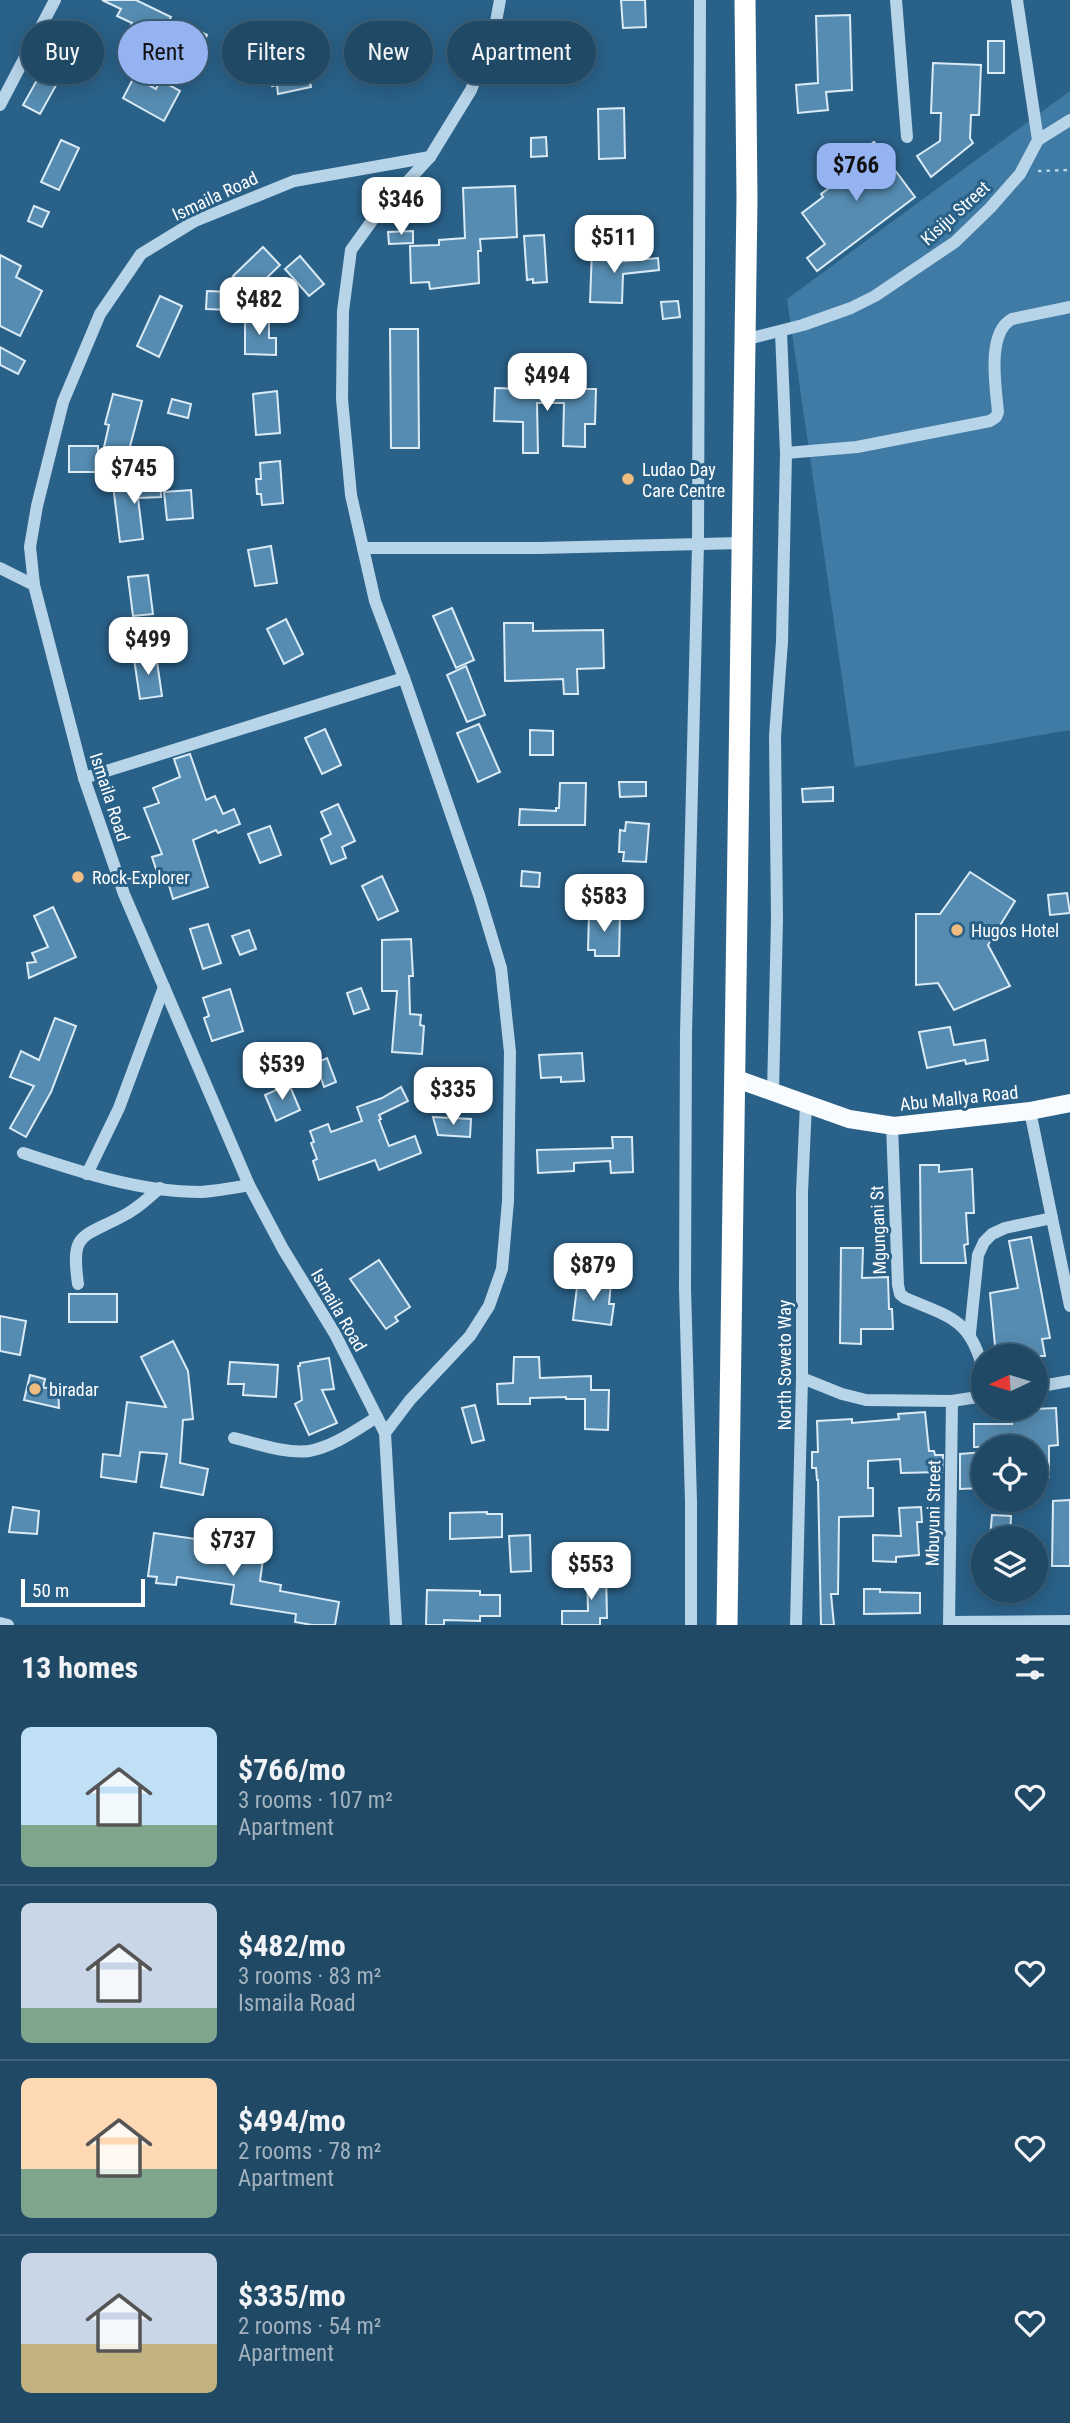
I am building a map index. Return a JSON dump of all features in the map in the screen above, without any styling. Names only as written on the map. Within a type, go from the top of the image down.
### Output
[{"type":"highway","points":[[727,1625],[747,200],[745,0]]},
{"type":"main road","name":"Abu Mallya Road","points":[[734,1078],[849,1119],[892,1125],[923,1124],[1030,1111],[1070,1103]]},
{"type":"street","points":[[0,105],[55,0]]},
{"type":"street","points":[[385,1433],[410,1399],[470,1336],[488,1306],[502,1269],[508,1188],[510,1052],[500,968],[479,895],[375,601],[351,495],[342,399],[343,311],[351,250],[374,218],[430,157],[471,90],[495,32],[500,0]]},
{"type":"street","points":[[691,1625],[691,1502],[685,1288],[686,1087],[698,544],[700,0]]},
{"type":"street","points":[[897,0],[907,137]]},
{"type":"street","points":[[1017,0],[1038,140],[1070,120]]},
{"type":"street","name":"Kisiju Street","points":[[744,340],[781,332],[851,308],[919,267],[964,233],[990,208],[1022,171],[1038,140]]},
{"type":"street","name":"Ismaila Road","points":[[396,1625],[385,1433],[334,1334],[283,1250],[249,1185],[124,894],[84,778],[34,586],[30,547],[37,506],[63,402],[100,314],[141,254],[195,221],[294,181],[430,157]]},
{"type":"street","points":[[786,453],[857,447],[990,421],[998,412],[995,356],[999,334],[1005,323],[1070,307]]},
{"type":"street","points":[[773,1093],[777,919],[775,736],[782,642],[786,453],[781,332]]},
{"type":"street","points":[[363,548],[538,548],[741,543]]},
{"type":"street","points":[[0,568],[34,586]]},
{"type":"street","points":[[84,778],[404,678]]},
{"type":"street","points":[[88,1174],[119,1108],[164,987]]},
{"type":"street","name":"North Soweto Way","points":[[796,1625],[802,1378],[802,1192],[806,1104]]},
{"type":"street","points":[[1030,1111],[1070,1307]]},
{"type":"street","name":"Mgungani St","points":[[892,1125],[896,1267],[900,1294],[954,1319],[970,1333]]},
{"type":"street","points":[[23,1153],[88,1174],[160,1188],[199,1192],[249,1185]]},
{"type":"street","points":[[78,1284],[75,1265],[78,1242],[99,1226],[138,1207],[160,1188]]},
{"type":"street","points":[[976,1344],[970,1333],[978,1255],[984,1242],[1004,1228],[1052,1218]]},
{"type":"street","points":[[802,1378],[842,1394],[866,1400],[951,1401],[971,1398]]},
{"type":"street","points":[[1048,1385],[1070,1381]]},
{"type":"street","name":"Mbuyuni Street","points":[[949,1624],[951,1401]]},
{"type":"street","points":[[234,1438],[286,1449],[310,1450],[338,1440],[377,1417]]},
{"type":"street","points":[[949,1624],[1070,1621]]},
{"type":"street","points":[[0,1623],[8,1625]]},
{"type":"path","points":[[1022,171],[1070,170]]},
{"type":"shaded area","points":[[1070,91],[1070,730],[855,767],[787,299]]},
{"type":"building","points":[[102,0],[136,0],[171,17],[169,21],[128,21],[117,16],[121,9]]},
{"type":"building","points":[[621,0],[645,0],[646,27],[623,28]]},
{"type":"building","points":[[850,15],[852,90],[826,92],[828,110],[798,113],[796,85],[818,83],[816,16]]},
{"type":"building","points":[[988,41],[1004,41],[1004,73],[988,73]]},
{"type":"building","points":[[933,63],[981,65],[979,115],[971,115],[970,138],[973,143],[931,177],[917,156],[940,141],[941,113],[931,113]]},
{"type":"building","points":[[35,84],[57,84],[40,114],[23,105]]},
{"type":"building","points":[[130,84],[147,84],[156,89],[158,84],[167,84],[180,91],[164,121],[123,98]]},
{"type":"building","points":[[272,84],[310,84],[311,87],[278,94],[277,85]]},
{"type":"building","points":[[624,108],[625,158],[599,159],[598,109]]},
{"type":"building","points":[[546,137],[547,156],[531,157],[531,138]]},
{"type":"building","points":[[61,140],[79,148],[59,190],[41,182]]},
{"type":"building","points":[[874,142],[915,197],[817,271],[807,258],[825,244],[802,213],[837,182],[831,175]]},
{"type":"building","points":[[515,186],[517,237],[480,239],[479,283],[430,289],[429,282],[411,283],[410,246],[439,245],[439,240],[465,238],[463,188]]},
{"type":"building","points":[[34,206],[49,212],[42,227],[28,221]]},
{"type":"building","points":[[413,231],[413,243],[389,244],[388,232]]},
{"type":"building","points":[[544,235],[547,282],[533,283],[533,279],[527,280],[524,236]]},
{"type":"building","points":[[263,247],[280,265],[250,294],[233,276]]},
{"type":"building","points":[[592,250],[620,251],[619,262],[658,258],[659,270],[623,274],[622,303],[590,302]]},
{"type":"building","points":[[0,255],[21,266],[16,277],[42,291],[20,336],[0,326]]},
{"type":"building","points":[[300,256],[324,284],[309,296],[285,269]]},
{"type":"building","points":[[207,291],[232,292],[231,310],[206,309]]},
{"type":"building","points":[[160,296],[182,306],[159,357],[137,346]]},
{"type":"building","points":[[678,301],[680,317],[663,319],[661,302]]},
{"type":"building","points":[[245,318],[269,318],[269,338],[276,338],[276,355],[245,354]]},
{"type":"building","points":[[390,329],[418,329],[419,448],[391,448]]},
{"type":"building","points":[[0,347],[25,361],[18,374],[0,365]]},
{"type":"building","points":[[495,388],[578,391],[596,389],[595,424],[585,424],[585,447],[563,446],[564,403],[537,403],[538,453],[523,453],[523,422],[494,421]]},
{"type":"building","points":[[277,391],[280,433],[256,435],[253,394]]},
{"type":"building","points":[[113,394],[142,401],[128,454],[104,447],[109,425],[105,424]]},
{"type":"building","points":[[172,399],[191,404],[188,418],[168,413]]},
{"type":"building","points":[[69,446],[98,446],[98,472],[69,472]]},
{"type":"building","points":[[280,461],[283,503],[262,505],[261,494],[257,494],[256,479],[261,479],[260,463]]},
{"type":"building","points":[[160,473],[161,497],[138,498],[143,539],[120,542],[113,485],[147,482],[147,474]]},
{"type":"building","points":[[191,490],[193,518],[167,520],[164,492]]},
{"type":"building","points":[[271,546],[277,583],[255,586],[248,550]]},
{"type":"building","points":[[148,575],[153,614],[133,616],[128,577]]},
{"type":"building","points":[[452,608],[474,660],[456,668],[433,616]]},
{"type":"building","points":[[286,619],[303,654],[284,664],[267,629]]},
{"type":"building","points":[[504,623],[533,623],[533,631],[603,630],[604,668],[577,669],[578,694],[564,694],[563,679],[505,681]]},
{"type":"building","points":[[156,655],[162,696],[140,699],[134,659]]},
{"type":"building","points":[[466,666],[485,715],[467,722],[447,675]]},
{"type":"building","points":[[479,724],[500,772],[478,782],[457,733]]},
{"type":"building","points":[[325,729],[341,765],[322,774],[305,738]]},
{"type":"building","points":[[530,730],[553,731],[553,755],[530,755]]},
{"type":"building","points":[[190,754],[206,800],[215,796],[223,814],[234,809],[240,824],[193,840],[208,887],[173,899],[168,882],[161,884],[152,857],[162,854],[144,808],[159,803],[153,788],[180,777],[174,759]]},
{"type":"building","points":[[619,782],[646,782],[646,796],[620,797]]},
{"type":"building","points":[[560,783],[586,783],[585,825],[519,825],[520,809],[556,811],[556,808],[559,808]]},
{"type":"building","points":[[833,787],[833,801],[803,802],[802,789]]},
{"type":"building","points":[[338,804],[355,841],[342,847],[346,858],[331,864],[321,839],[331,834],[321,812]]},
{"type":"building","points":[[626,822],[649,824],[646,862],[623,861],[624,852],[619,852],[620,830],[625,831]]},
{"type":"building","points":[[270,826],[281,855],[260,863],[248,834]]},
{"type":"building","points":[[522,871],[540,873],[539,887],[521,886]]},
{"type":"building","name":"Hugos Hotel","points":[[970,872],[1015,901],[988,945],[1010,986],[954,1010],[938,983],[916,985],[916,914],[940,914]]},
{"type":"building","points":[[382,876],[398,911],[378,920],[362,886]]},
{"type":"building","points":[[1067,893],[1070,913],[1050,915],[1048,895]]},
{"type":"building","points":[[53,907],[76,957],[29,978],[27,963],[36,962],[32,953],[48,947],[34,916]]},
{"type":"building","points":[[589,913],[620,913],[619,956],[595,956],[595,950],[588,950]]},
{"type":"building","points":[[208,924],[221,963],[203,969],[190,929]]},
{"type":"building","points":[[249,930],[256,949],[240,955],[232,936]]},
{"type":"building","points":[[411,939],[413,976],[409,976],[410,1014],[421,1015],[420,1025],[424,1026],[422,1054],[392,1052],[397,991],[382,991],[382,940]]},
{"type":"building","points":[[361,988],[369,1009],[354,1014],[347,993]]},
{"type":"building","points":[[230,989],[243,1031],[212,1041],[204,1018],[209,1016],[203,998]]},
{"type":"building","points":[[55,1018],[76,1026],[51,1092],[26,1137],[10,1128],[34,1086],[10,1077],[21,1051],[39,1060]]},
{"type":"building","points":[[950,1027],[954,1045],[985,1040],[988,1060],[966,1064],[965,1060],[927,1068],[919,1032]]},
{"type":"building","points":[[582,1053],[584,1081],[561,1082],[561,1077],[541,1078],[539,1055]]},
{"type":"building","points":[[327,1058],[336,1082],[324,1087],[316,1063]]},
{"type":"building","points":[[289,1084],[300,1110],[276,1121],[265,1095]]},
{"type":"building","points":[[401,1087],[408,1101],[379,1115],[379,1120],[389,1146],[415,1136],[421,1153],[379,1170],[375,1160],[319,1180],[313,1161],[317,1159],[310,1131],[328,1124],[331,1132],[362,1121],[357,1107],[382,1098]]},
{"type":"building","points":[[433,1117],[471,1119],[470,1137],[438,1135]]},
{"type":"building","points":[[612,1137],[632,1137],[633,1172],[611,1173],[610,1161],[574,1163],[574,1171],[538,1173],[537,1150],[613,1148]]},
{"type":"building","points":[[920,1165],[939,1165],[939,1172],[972,1169],[974,1213],[966,1213],[966,1263],[921,1263]]},
{"type":"building","points":[[1031,1237],[1050,1338],[1042,1339],[1043,1344],[995,1344],[990,1293],[1018,1288],[1009,1241]]},
{"type":"building","points":[[841,1248],[863,1248],[862,1278],[888,1277],[893,1329],[861,1329],[861,1344],[840,1343]]},
{"type":"building","points":[[379,1260],[410,1307],[395,1317],[398,1321],[386,1329],[350,1279]]},
{"type":"building","points":[[578,1279],[611,1283],[609,1304],[614,1304],[611,1325],[573,1320]]},
{"type":"building","points":[[69,1294],[117,1294],[117,1322],[69,1322]]},
{"type":"building","points":[[0,1316],[26,1321],[20,1355],[0,1351]]},
{"type":"building","points":[[173,1341],[188,1371],[193,1419],[183,1420],[180,1463],[208,1469],[203,1495],[161,1487],[167,1454],[140,1452],[136,1482],[101,1477],[103,1454],[120,1456],[127,1402],[166,1407],[141,1357]]},
{"type":"building","points":[[514,1357],[539,1357],[540,1378],[591,1376],[591,1390],[609,1390],[608,1430],[585,1429],[585,1399],[530,1398],[530,1404],[498,1404],[497,1384],[513,1383]]},
{"type":"building","points":[[329,1358],[334,1389],[322,1390],[337,1423],[309,1435],[295,1404],[302,1400],[298,1366],[300,1363]]},
{"type":"building","points":[[230,1362],[278,1365],[276,1397],[243,1395],[244,1384],[228,1384]]},
{"type":"building","points":[[30,1375],[45,1379],[43,1388],[58,1387],[59,1408],[24,1400]]},
{"type":"building","points":[[475,1405],[484,1440],[472,1443],[462,1408]]},
{"type":"building","points":[[1048,1408],[1056,1408],[1058,1445],[1049,1446],[1049,1477],[1048,1435],[974,1435],[974,1424],[1048,1421]]},
{"type":"building","points":[[925,1412],[929,1451],[934,1451],[935,1455],[943,1455],[942,1472],[901,1473],[900,1459],[868,1461],[868,1488],[873,1488],[873,1516],[839,1517],[838,1594],[831,1594],[834,1625],[821,1625],[818,1480],[816,1468],[812,1468],[812,1452],[818,1452],[817,1421],[852,1419],[852,1423],[899,1419],[898,1414]]},
{"type":"building","points":[[971,1453],[971,1489],[960,1489],[960,1454]]},
{"type":"building","points":[[1070,1500],[1070,1566],[1052,1566],[1053,1501]]},
{"type":"building","points":[[13,1507],[39,1511],[37,1534],[9,1532]]},
{"type":"building","points":[[921,1507],[922,1522],[917,1522],[919,1555],[896,1557],[896,1562],[873,1561],[873,1535],[901,1536],[899,1508]]},
{"type":"building","points":[[450,1513],[502,1514],[502,1537],[450,1539]]},
{"type":"building","points":[[992,1515],[1011,1516],[1011,1526],[991,1526]]},
{"type":"building","points":[[154,1533],[217,1542],[215,1551],[263,1559],[260,1581],[281,1585],[280,1591],[339,1602],[335,1625],[295,1622],[296,1614],[231,1604],[234,1585],[177,1577],[176,1585],[156,1583],[157,1577],[148,1576]]},
{"type":"building","points":[[530,1535],[531,1571],[511,1572],[509,1536]]},
{"type":"building","points":[[587,1570],[606,1570],[607,1618],[600,1618],[600,1625],[562,1625],[562,1611],[588,1611]]},
{"type":"building","points":[[864,1589],[920,1593],[920,1613],[864,1614]]},
{"type":"building","points":[[427,1590],[480,1591],[480,1595],[500,1595],[500,1616],[480,1616],[480,1621],[444,1620],[444,1625],[426,1625]]},
{"type":"place","name":"Ludao Day Care Centre","points":[[628,479]]},
{"type":"place","name":"Rock-Explorer","points":[[78,877]]},
{"type":"place","name":"Hugos Hotel","points":[[957,930]]},
{"type":"place","name":"biradar","points":[[35,1389]]}]
